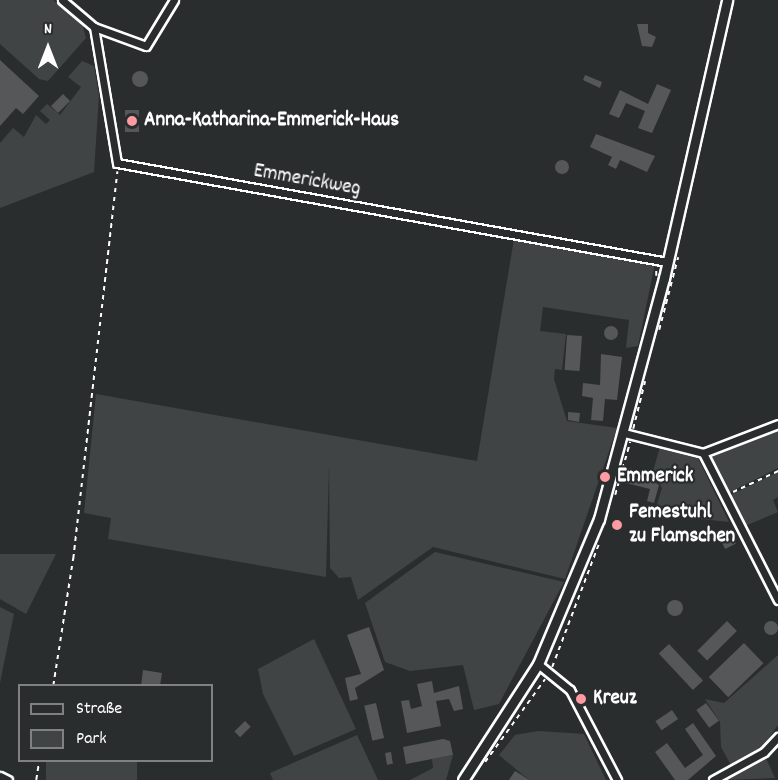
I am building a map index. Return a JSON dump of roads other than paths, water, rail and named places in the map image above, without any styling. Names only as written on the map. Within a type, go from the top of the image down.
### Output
[{"type":"main road","points":[[463,780],[538,664],[569,601],[624,433],[668,262],[727,0]]},
{"type":"street","points":[[62,0],[94,27],[146,46],[174,0]]},
{"type":"street","name":"Emmerickweg","points":[[94,27],[117,163],[668,262]]},
{"type":"street","points":[[624,433],[702,453],[778,424]]},
{"type":"street","points":[[702,453],[778,600]]},
{"type":"street","points":[[538,664],[570,690],[617,780]]},
{"type":"street","points":[[713,780],[764,752],[778,737]]},
{"type":"street","points":[[0,776],[8,780]]},
{"type":"place","name":"Anna-Katharina-Emmerick-Haus","points":[[132,121]]},
{"type":"place","name":"Emmerick","points":[[605,477]]},
{"type":"place","name":"Femestuhl zu Flamschen","points":[[617,525]]},
{"type":"place","name":"Kreuz","points":[[581,699]]}]
